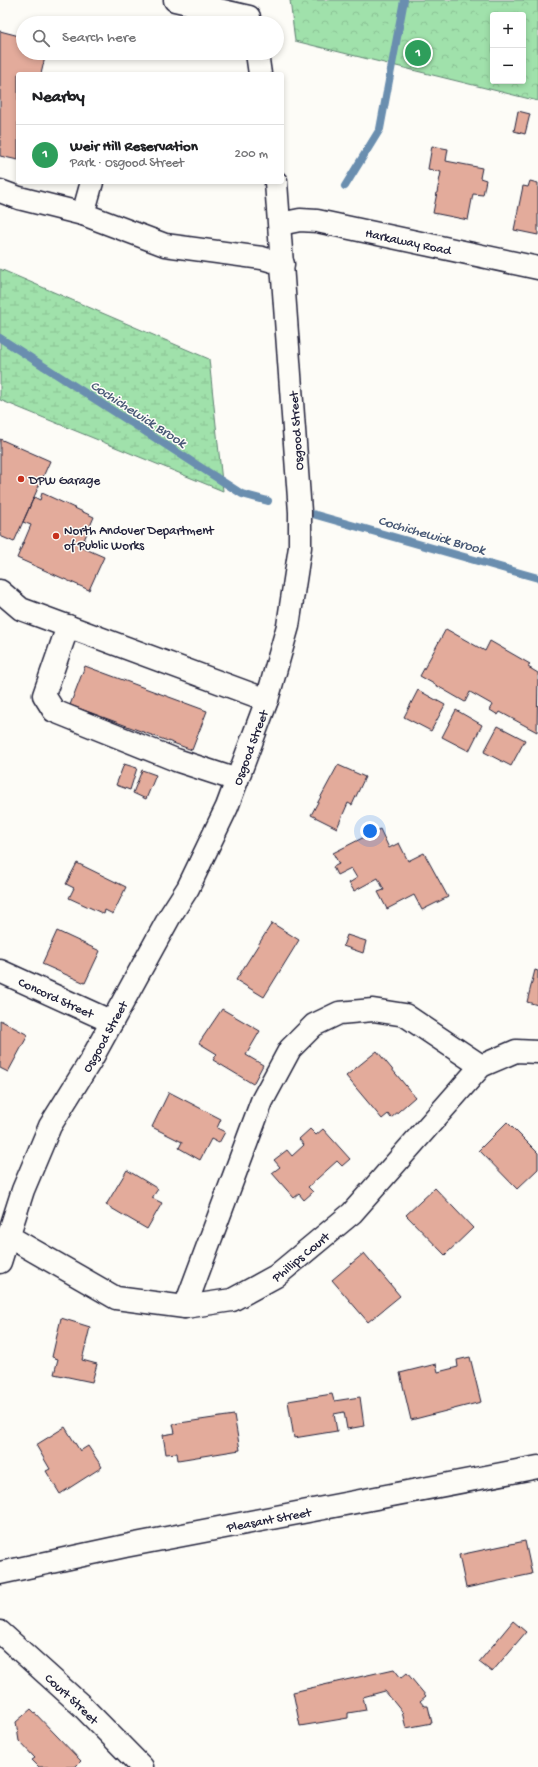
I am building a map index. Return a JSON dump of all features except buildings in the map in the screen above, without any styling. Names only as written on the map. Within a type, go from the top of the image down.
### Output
[{"type":"street","points":[[175,0],[248,13]]},
{"type":"street","points":[[258,60],[260,72]]},
{"type":"street","points":[[83,214],[91,184]]},
{"type":"street","name":"Osgood Street","points":[[0,1262],[23,1190],[50,1126],[91,1060],[170,916],[188,888],[226,807],[267,700],[288,626],[298,572],[300,521],[276,184]]},
{"type":"street","points":[[0,191],[19,198],[83,214],[165,245],[262,258],[283,264]]},
{"type":"street","name":"Harkaway Road","points":[[280,224],[300,220],[317,221],[538,268]]},
{"type":"street","points":[[0,591],[21,609],[267,700]]},
{"type":"street","points":[[68,626],[44,696],[54,712],[176,760],[237,780]]},
{"type":"street","name":"Concord Street","points":[[0,971],[112,1022]]},
{"type":"street","points":[[185,1307],[262,1101],[290,1049],[314,1025],[339,1013],[373,1010],[405,1015],[481,1066]]},
{"type":"street","name":"Phillips Court","points":[[8,1236],[116,1298],[185,1307],[232,1300],[276,1276],[352,1213],[481,1066],[516,1051],[538,1052]]},
{"type":"street","name":"Pleasant Street","points":[[0,1573],[178,1536],[538,1466]]},
{"type":"street","name":"Court Street","points":[[0,1632],[82,1706],[142,1767]]},
{"type":"green space","points":[[290,0],[538,0],[538,101],[295,41]]},
{"type":"green space","points":[[0,269],[209,359],[223,491],[0,400]]},
{"type":"waterway","points":[[345,186],[380,129],[404,0]]},
{"type":"waterway","name":"Cochichewick Brook","points":[[0,338],[242,494],[268,501]]},
{"type":"waterway","name":"Cochichewick Brook","points":[[302,511],[538,578]]},
{"type":"place","name":"Weir Hill Reservation","points":[[418,53]]},
{"type":"place","name":"DPW Garage","points":[[21,479]]},
{"type":"place","name":"North Andover Department of Public Works","points":[[56,536]]}]
